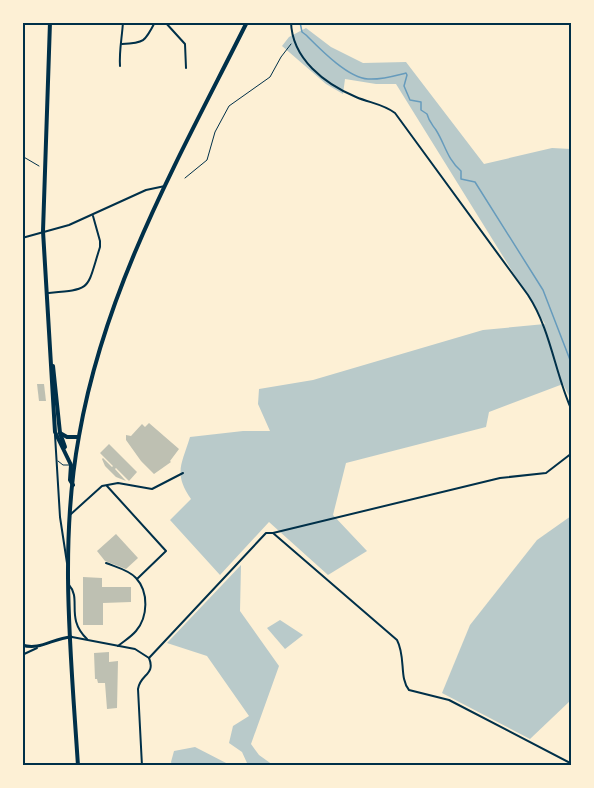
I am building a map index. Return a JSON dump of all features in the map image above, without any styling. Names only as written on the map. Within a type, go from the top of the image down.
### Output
[{"type":"main road","points":[[50,22],[43,231],[58,432],[73,466]]},
{"type":"main road","points":[[78,765],[67,566],[73,466],[95,359],[117,294],[165,186],[248,22]]},
{"type":"main road","points":[[47,293],[58,432]]},
{"type":"main road","points":[[58,432],[67,437],[78,437]]},
{"type":"street","points":[[120,66],[118,49],[122,44],[123,22]]},
{"type":"street","points":[[122,44],[141,43],[146,39],[155,22]]},
{"type":"street","points":[[165,22],[185,44],[186,68]]},
{"type":"street","points":[[291,22],[291,34],[300,55],[323,77],[355,97],[384,105],[395,113],[537,309],[561,388],[572,411]]},
{"type":"street","points":[[22,238],[69,225],[146,190],[165,186]]},
{"type":"street","points":[[47,293],[80,290],[88,284],[100,247],[93,215]]},
{"type":"street","points":[[58,432],[60,517],[67,566]]},
{"type":"street","points":[[149,658],[266,533],[500,478],[546,473],[572,453]]},
{"type":"street","points":[[71,514],[102,486],[118,483],[152,489],[183,473]]},
{"type":"street","points":[[107,486],[166,551],[137,579]]},
{"type":"street","points":[[273,533],[397,640],[404,657],[404,681],[409,690],[449,700],[572,764]]},
{"type":"street","points":[[106,563],[137,579],[146,602],[142,621],[134,633],[117,646]]},
{"type":"street","points":[[68,584],[73,589],[77,627],[89,641]]},
{"type":"street","points":[[22,656],[37,648],[71,637],[135,649],[149,658],[151,669],[141,681],[138,689],[142,765]]},
{"type":"street","points":[[22,645],[37,648]]},
{"type":"lane","points":[[57,459],[59,463],[73,466]]},
{"type":"path","points":[[184,177],[207,160],[215,132],[229,106],[270,77],[293,39]]},
{"type":"path","points":[[22,156],[45,169]]},
{"type":"shaded area","points":[[306,28],[331,47],[363,63],[406,62],[484,164],[552,148],[571,149],[571,400],[563,384],[489,412],[486,427],[346,463],[333,515],[367,551],[328,575],[269,522],[220,575],[170,520],[191,499],[185,490],[181,475],[182,462],[190,437],[243,431],[270,431],[258,404],[259,389],[313,380],[483,330],[545,324],[396,84],[376,84],[345,79],[343,94],[326,84],[282,46],[289,37]]},
{"type":"shaded area","points":[[571,516],[571,700],[530,739],[442,693],[470,625],[537,540]]},
{"type":"shaded area","points":[[241,565],[240,611],[279,666],[251,744],[259,755],[273,765],[247,763],[242,752],[229,743],[233,726],[249,716],[207,656],[167,643]]},
{"type":"shaded area","points":[[280,620],[303,635],[285,649],[267,628]]},
{"type":"shaded area","points":[[195,747],[230,765],[172,765],[174,751]]},
{"type":"building","points":[[37,384],[44,384],[46,401],[39,401]]},
{"type":"building","points":[[149,423],[179,449],[171,462],[154,474],[126,440],[126,435],[131,436],[142,424],[145,427]]},
{"type":"building","points":[[109,444],[137,472],[129,481],[116,468],[126,481],[116,477],[105,466],[103,458],[113,466],[100,453]]},
{"type":"building","points":[[116,534],[138,558],[126,569],[105,561],[97,551]]},
{"type":"building","points":[[83,577],[102,578],[102,587],[131,587],[131,602],[103,603],[103,625],[83,625]]},
{"type":"building","points":[[109,652],[109,662],[118,661],[117,708],[107,709],[105,683],[98,683],[95,679],[94,653]]},
{"type":"waterway","points":[[300,22],[302,32],[352,74],[373,79],[406,73],[404,86],[410,100],[421,102],[421,110],[427,114],[449,156],[461,171],[461,179],[475,182],[543,290],[572,365]]}]
